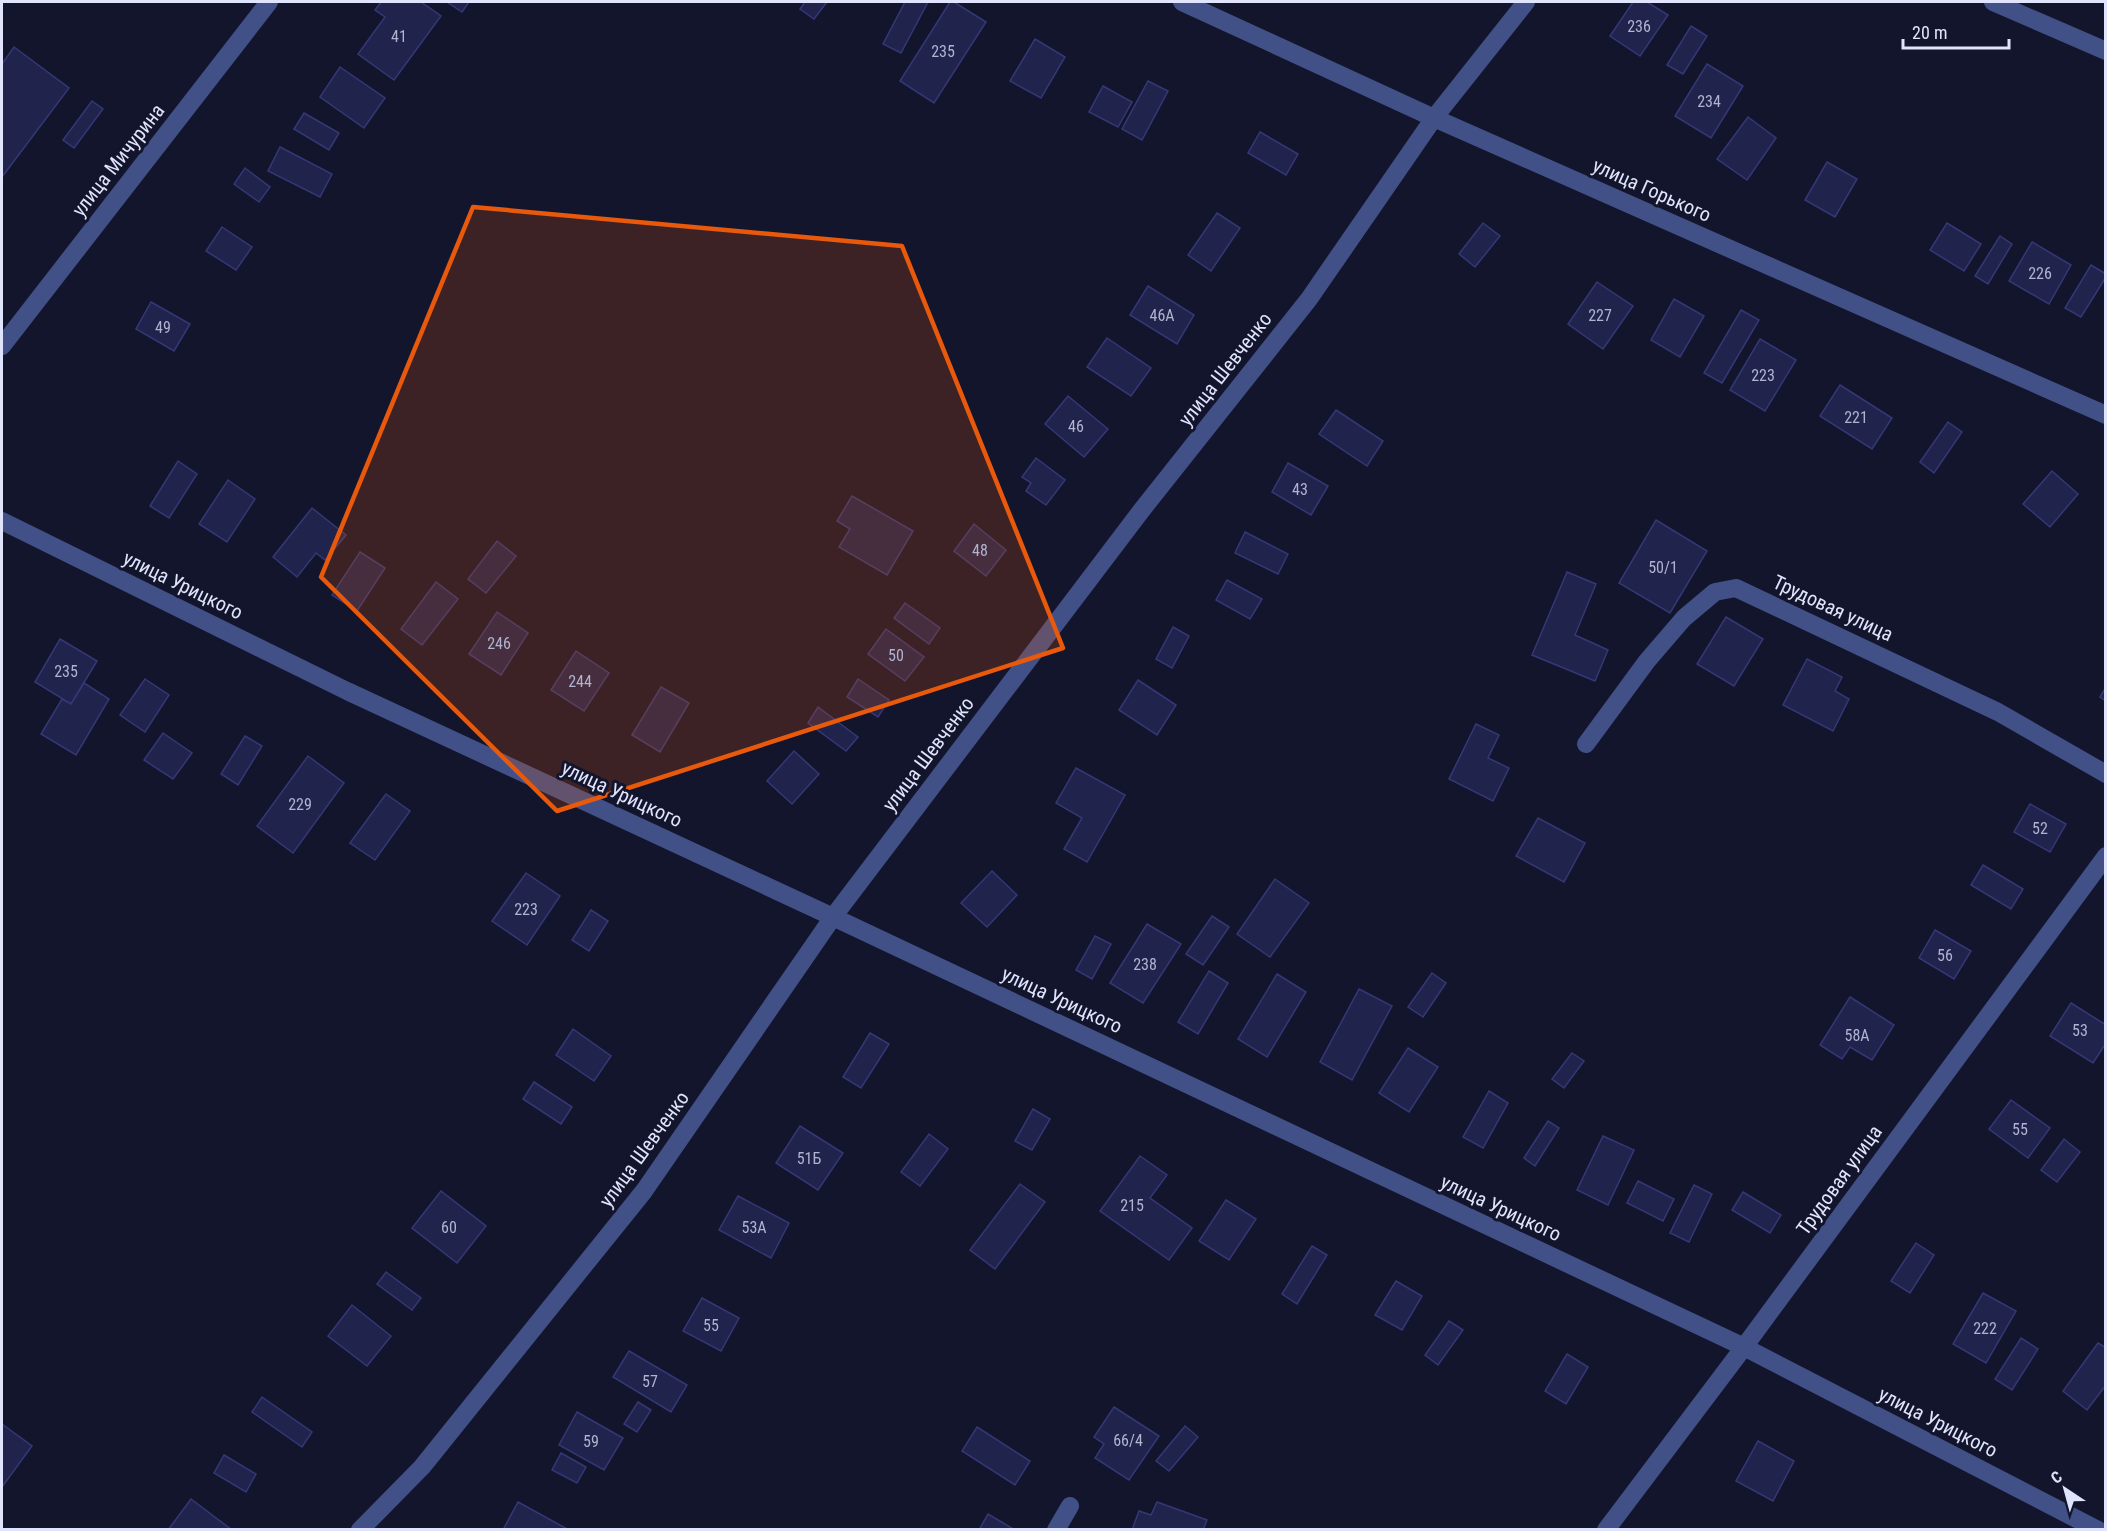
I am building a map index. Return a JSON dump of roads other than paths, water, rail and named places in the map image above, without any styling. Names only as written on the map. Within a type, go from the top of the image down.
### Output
[{"type":"street","name":"улица Мичурина","points":[[2,346],[269,2]]},
{"type":"street","name":"улица Горького","points":[[1182,2],[1434,118],[2106,415]]},
{"type":"street","name":"улица Шевченко","points":[[360,1530],[422,1467],[644,1191],[832,917],[1141,511],[1310,299],[1434,118],[1526,2]]},
{"type":"street","points":[[1993,2],[2106,51]]},
{"type":"street","name":"улица Урицкого","points":[[2,521],[347,691],[1744,1347],[2098,1530]]},
{"type":"street","name":"Трудовая улица","points":[[1586,744],[1647,661],[1683,618],[1715,592],[1736,588],[1998,712],[2106,774]]},
{"type":"street","name":"Трудовая улица","points":[[1606,1530],[1744,1347],[2106,856]]},
{"type":"street","points":[[1056,1530],[1070,1506]]}]
